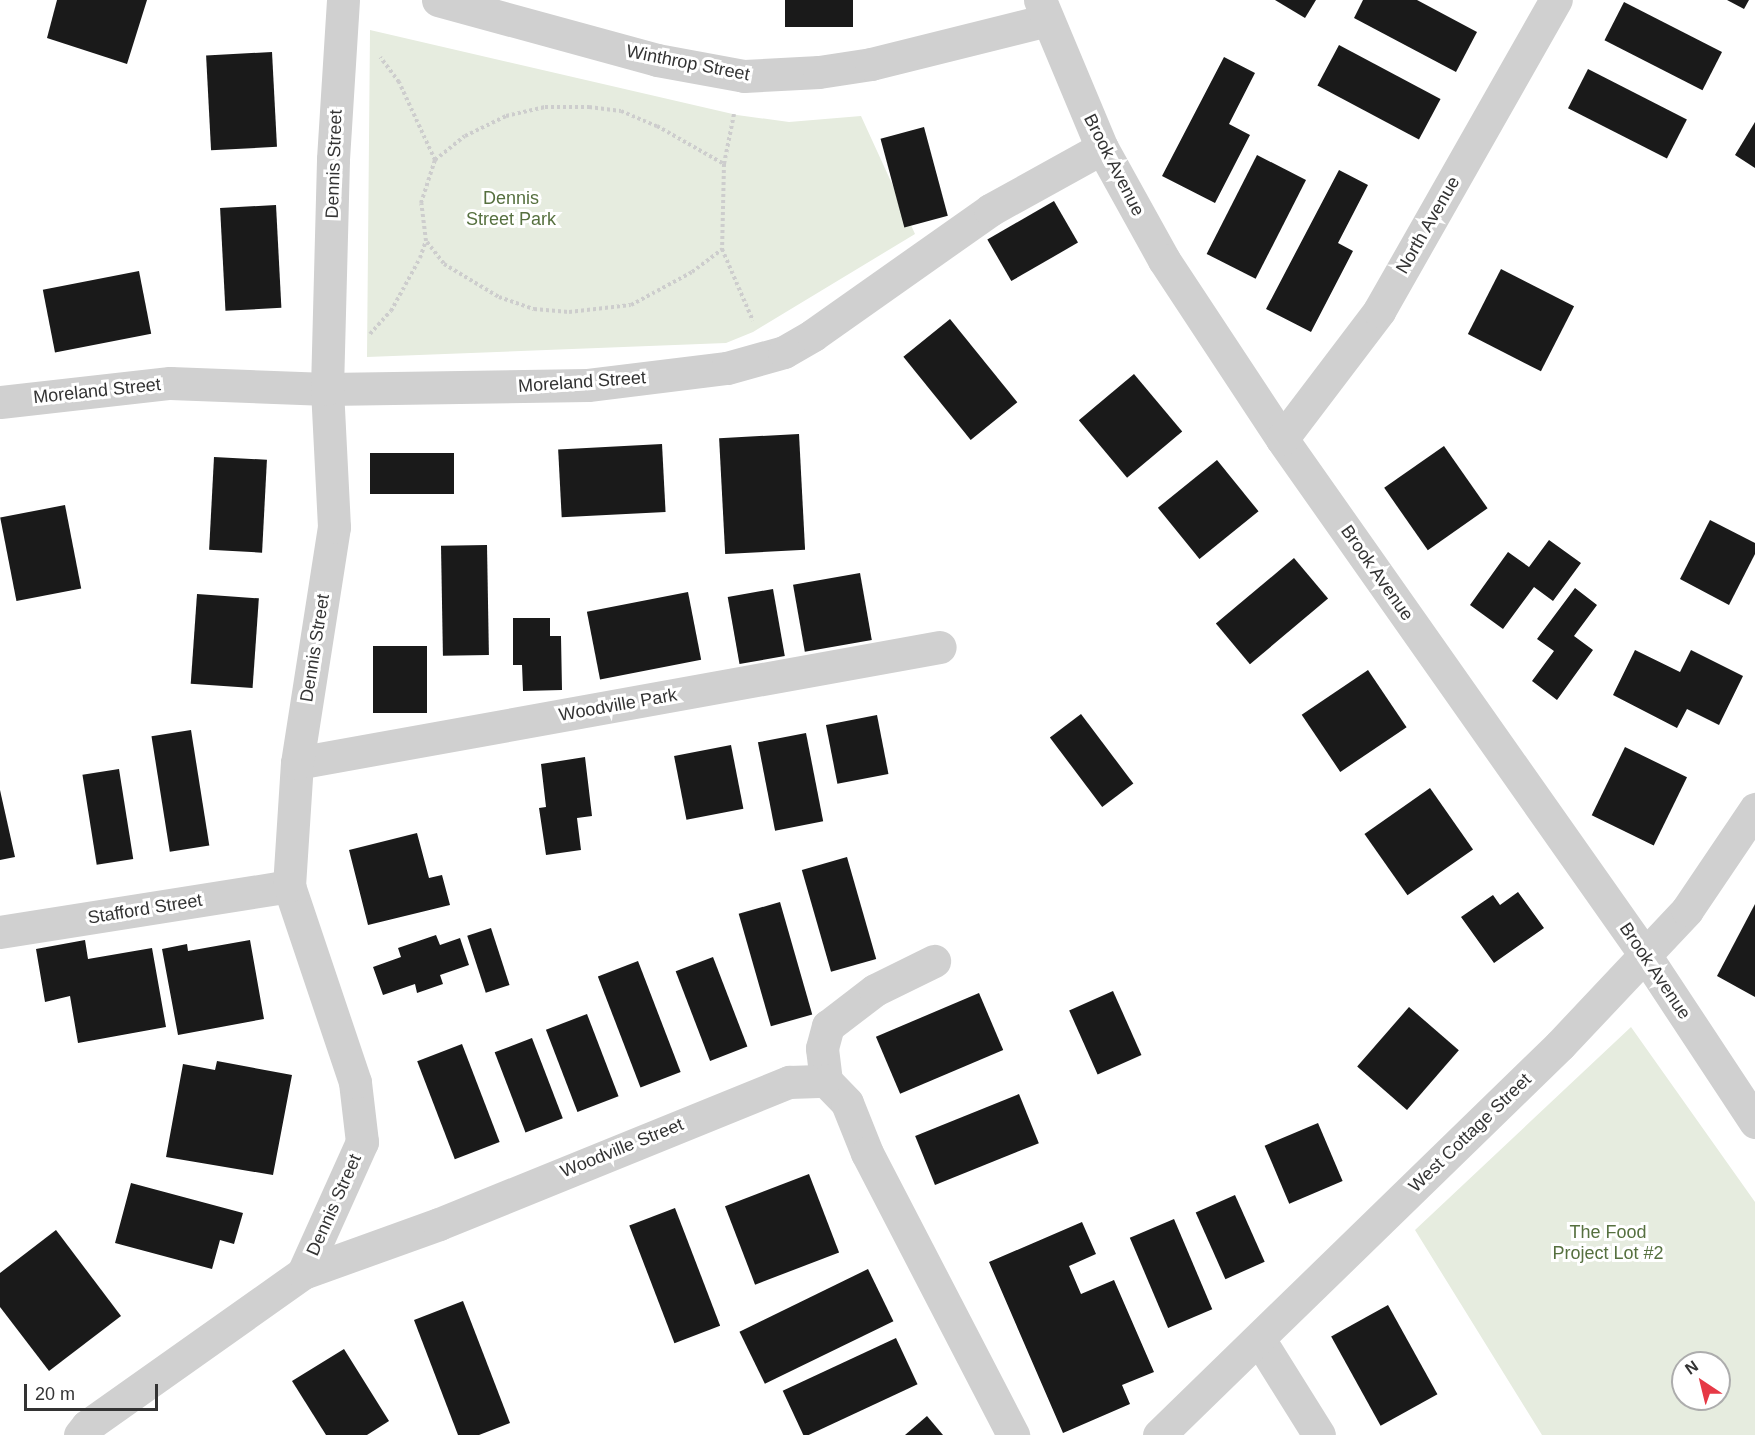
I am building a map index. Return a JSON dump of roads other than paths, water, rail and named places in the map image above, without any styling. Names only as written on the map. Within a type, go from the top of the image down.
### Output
[{"type":"street","name":"Dennis Street","points":[[303,1273],[362,1142],[355,1082],[289,886],[297,763],[334,527],[327,389],[333,159],[343,0]]},
{"type":"street","name":"Winthrop Street","points":[[438,0],[657,60],[744,76],[819,72],[871,64],[1043,10]]},
{"type":"street","name":"North Avenue","points":[[1282,439],[1379,311],[1556,0]]},
{"type":"street","name":"Brook Avenue","points":[[1043,10],[1102,148],[1164,260],[1282,439],[1645,955],[1755,1122]]},
{"type":"street","name":"Moreland Street","points":[[0,402],[170,383],[327,389],[588,385],[727,368],[784,352],[990,210],[1102,148]]},
{"type":"street","name":"Woodville Park","points":[[297,763],[940,647]]},
{"type":"street","name":"West Cottage Street","points":[[1159,1435],[1560,1044],[1645,955],[1687,910],[1755,809]]},
{"type":"street","name":"Stafford Street","points":[[0,932],[289,886]]},
{"type":"street","points":[[934,961],[875,990],[828,1026],[822,1048],[826,1081],[847,1103],[867,1153],[1013,1435]]},
{"type":"street","name":"Woodville Street","points":[[80,1435],[87,1426],[303,1273],[439,1224],[789,1082],[826,1081]]},
{"type":"street","points":[[1259,1339],[1318,1435]]},
{"type":"park label","name":"Dennis Street Park","points":[[511,209]]},
{"type":"park label","name":"The Food Project Lot #2","points":[[1608,1243]]}]
